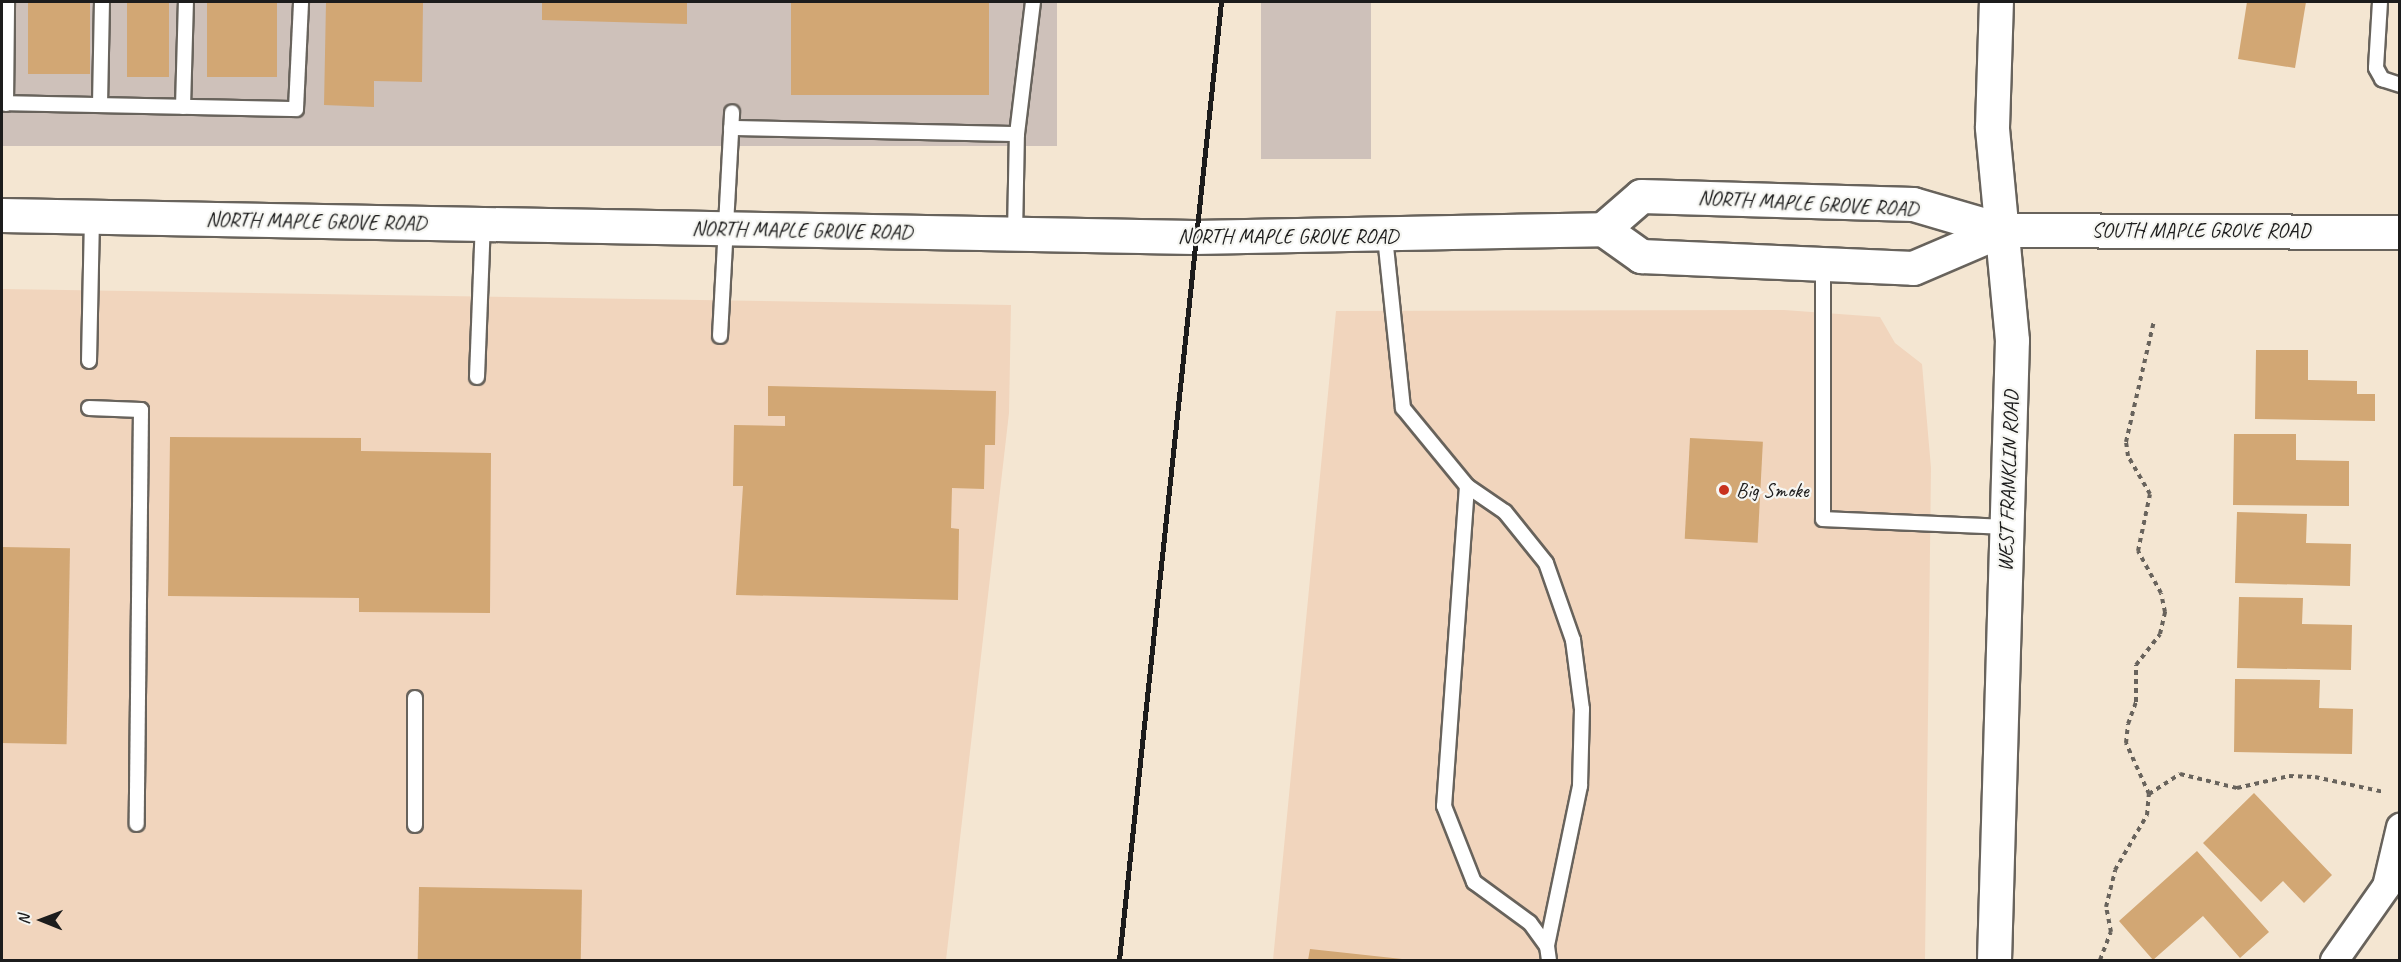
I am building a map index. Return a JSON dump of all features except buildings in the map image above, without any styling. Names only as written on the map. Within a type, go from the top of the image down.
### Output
[{"type":"main road","name":"WEST FRANKLIN ROAD","points":[[1994,960],[2012,340],[1992,127],[1996,2]]},
{"type":"main road","name":"NORTH MAPLE GROVE ROAD","points":[[2,216],[1016,235],[1385,237],[1603,229],[1641,196],[1913,204],[2002,230]]},
{"type":"main road","points":[[1603,229],[1641,256],[1913,268],[2002,230]]},
{"type":"main road","name":"SOUTH MAPLE GROVE ROAD","points":[[2002,230],[2400,232]]},
{"type":"street","points":[[2334,960],[2386,886],[2400,827]]},
{"type":"lane","points":[[6,2],[4,104],[296,109],[301,2]]},
{"type":"lane","points":[[100,105],[102,2]]},
{"type":"lane","points":[[183,107],[186,2]]},
{"type":"lane","points":[[1016,235],[1017,134],[1033,2]]},
{"type":"lane","points":[[2380,2],[2376,68],[2382,79],[2400,85]]},
{"type":"lane","points":[[720,336],[732,112]]},
{"type":"lane","points":[[731,128],[1017,134]]},
{"type":"lane","points":[[89,361],[92,217]]},
{"type":"lane","points":[[477,377],[483,224]]},
{"type":"lane","points":[[1385,237],[1403,408],[1467,486],[1505,512],[1546,563],[1573,640],[1582,709],[1580,786],[1547,946],[1549,960]]},
{"type":"lane","points":[[1823,264],[1823,519],[2006,527]]},
{"type":"lane","points":[[89,408],[141,410],[137,824]]},
{"type":"lane","points":[[1467,486],[1444,806],[1474,882],[1530,922],[1547,946]]},
{"type":"lane","points":[[415,698],[415,825]]},
{"type":"path","points":[[2100,960],[2111,932],[2106,907],[2115,870],[2147,815],[2149,794],[2126,743],[2128,724],[2136,702],[2136,664],[2160,634],[2165,612],[2161,592],[2138,551],[2150,494],[2128,456],[2126,442],[2154,321]]},
{"type":"path","points":[[2149,794],[2180,774],[2237,788],[2289,776],[2315,777],[2384,792]]},
{"type":"shaded area","points":[[2,2],[1057,2],[1057,146],[2,146]]},
{"type":"shaded area","points":[[1261,2],[1371,2],[1371,159],[1261,159]]},
{"type":"shaded area","points":[[2,289],[1011,305],[1009,413],[946,960],[2,960]]},
{"type":"shaded area","points":[[1784,310],[1880,317],[1895,343],[1922,364],[1931,468],[1925,960],[1273,960],[1336,311]]},
{"type":"railway","points":[[1119,960],[1221,2]]},
{"type":"place","name":"Big Smoke","points":[[1724,490]]}]
